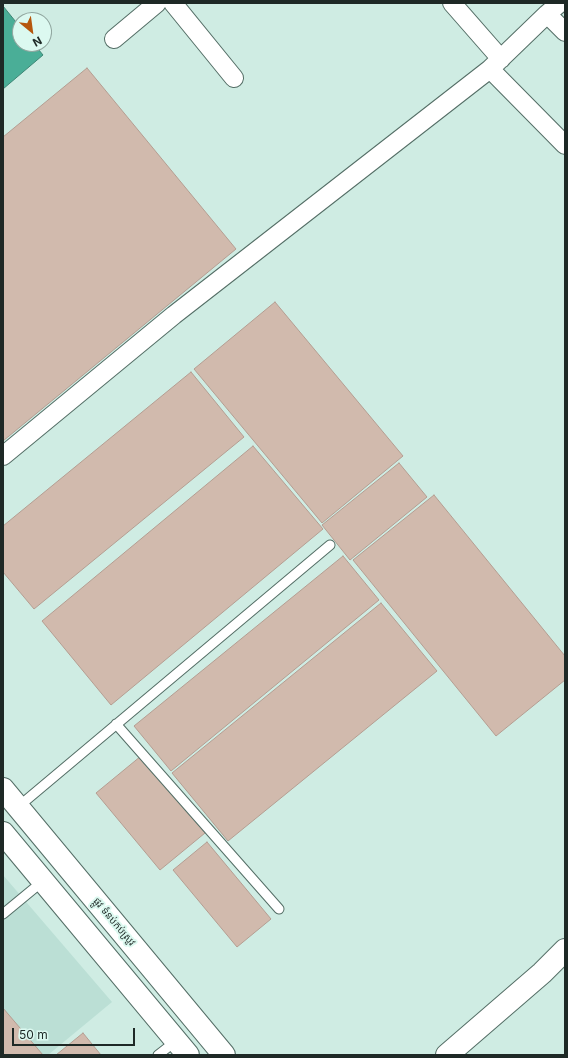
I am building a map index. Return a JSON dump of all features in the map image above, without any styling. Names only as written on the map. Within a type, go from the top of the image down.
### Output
[{"type":"main road","name":"ផ្លូវ ទំនប់កប់ស្រូវ","points":[[3,789],[224,1055]]},
{"type":"main road","points":[[3,832],[182,1048]]},
{"type":"main road","points":[[447,1055],[542,973],[565,950]]},
{"type":"street","points":[[114,39],[157,3]]},
{"type":"street","points":[[173,3],[234,78]]},
{"type":"street","points":[[452,3],[495,64],[565,145]]},
{"type":"street","points":[[3,456],[174,315],[495,64],[554,7],[565,32]]},
{"type":"lane","points":[[18,807],[330,545]]},
{"type":"lane","points":[[116,724],[279,909]]},
{"type":"lane","points":[[3,914],[43,881]]},
{"type":"lane","points":[[158,1055],[182,1048]]},
{"type":"shaded area","points":[[3,6],[12,17],[12,52],[41,52],[43,55],[3,89]]},
{"type":"shaded area","points":[[3,875],[112,1002],[48,1055],[3,1055]]},
{"type":"building","points":[[87,68],[236,249],[3,441],[3,137]]},
{"type":"building","points":[[275,302],[403,456],[322,523],[194,369]]},
{"type":"building","points":[[191,372],[244,437],[34,609],[3,572],[3,526]]},
{"type":"building","points":[[253,446],[323,529],[111,705],[42,621]]},
{"type":"building","points":[[399,463],[427,497],[350,560],[322,525]]},
{"type":"building","points":[[434,495],[565,656],[565,680],[496,736],[353,560]]},
{"type":"building","points":[[343,556],[379,600],[171,771],[134,726]]},
{"type":"building","points":[[381,603],[437,671],[228,841],[172,773]]},
{"type":"building","points":[[141,756],[205,833],[160,870],[96,793]]},
{"type":"building","points":[[207,842],[271,919],[237,947],[173,870]]},
{"type":"building","points":[[3,1008],[43,1055],[3,1055]]},
{"type":"building","points":[[83,1033],[101,1055],[56,1055]]}]
